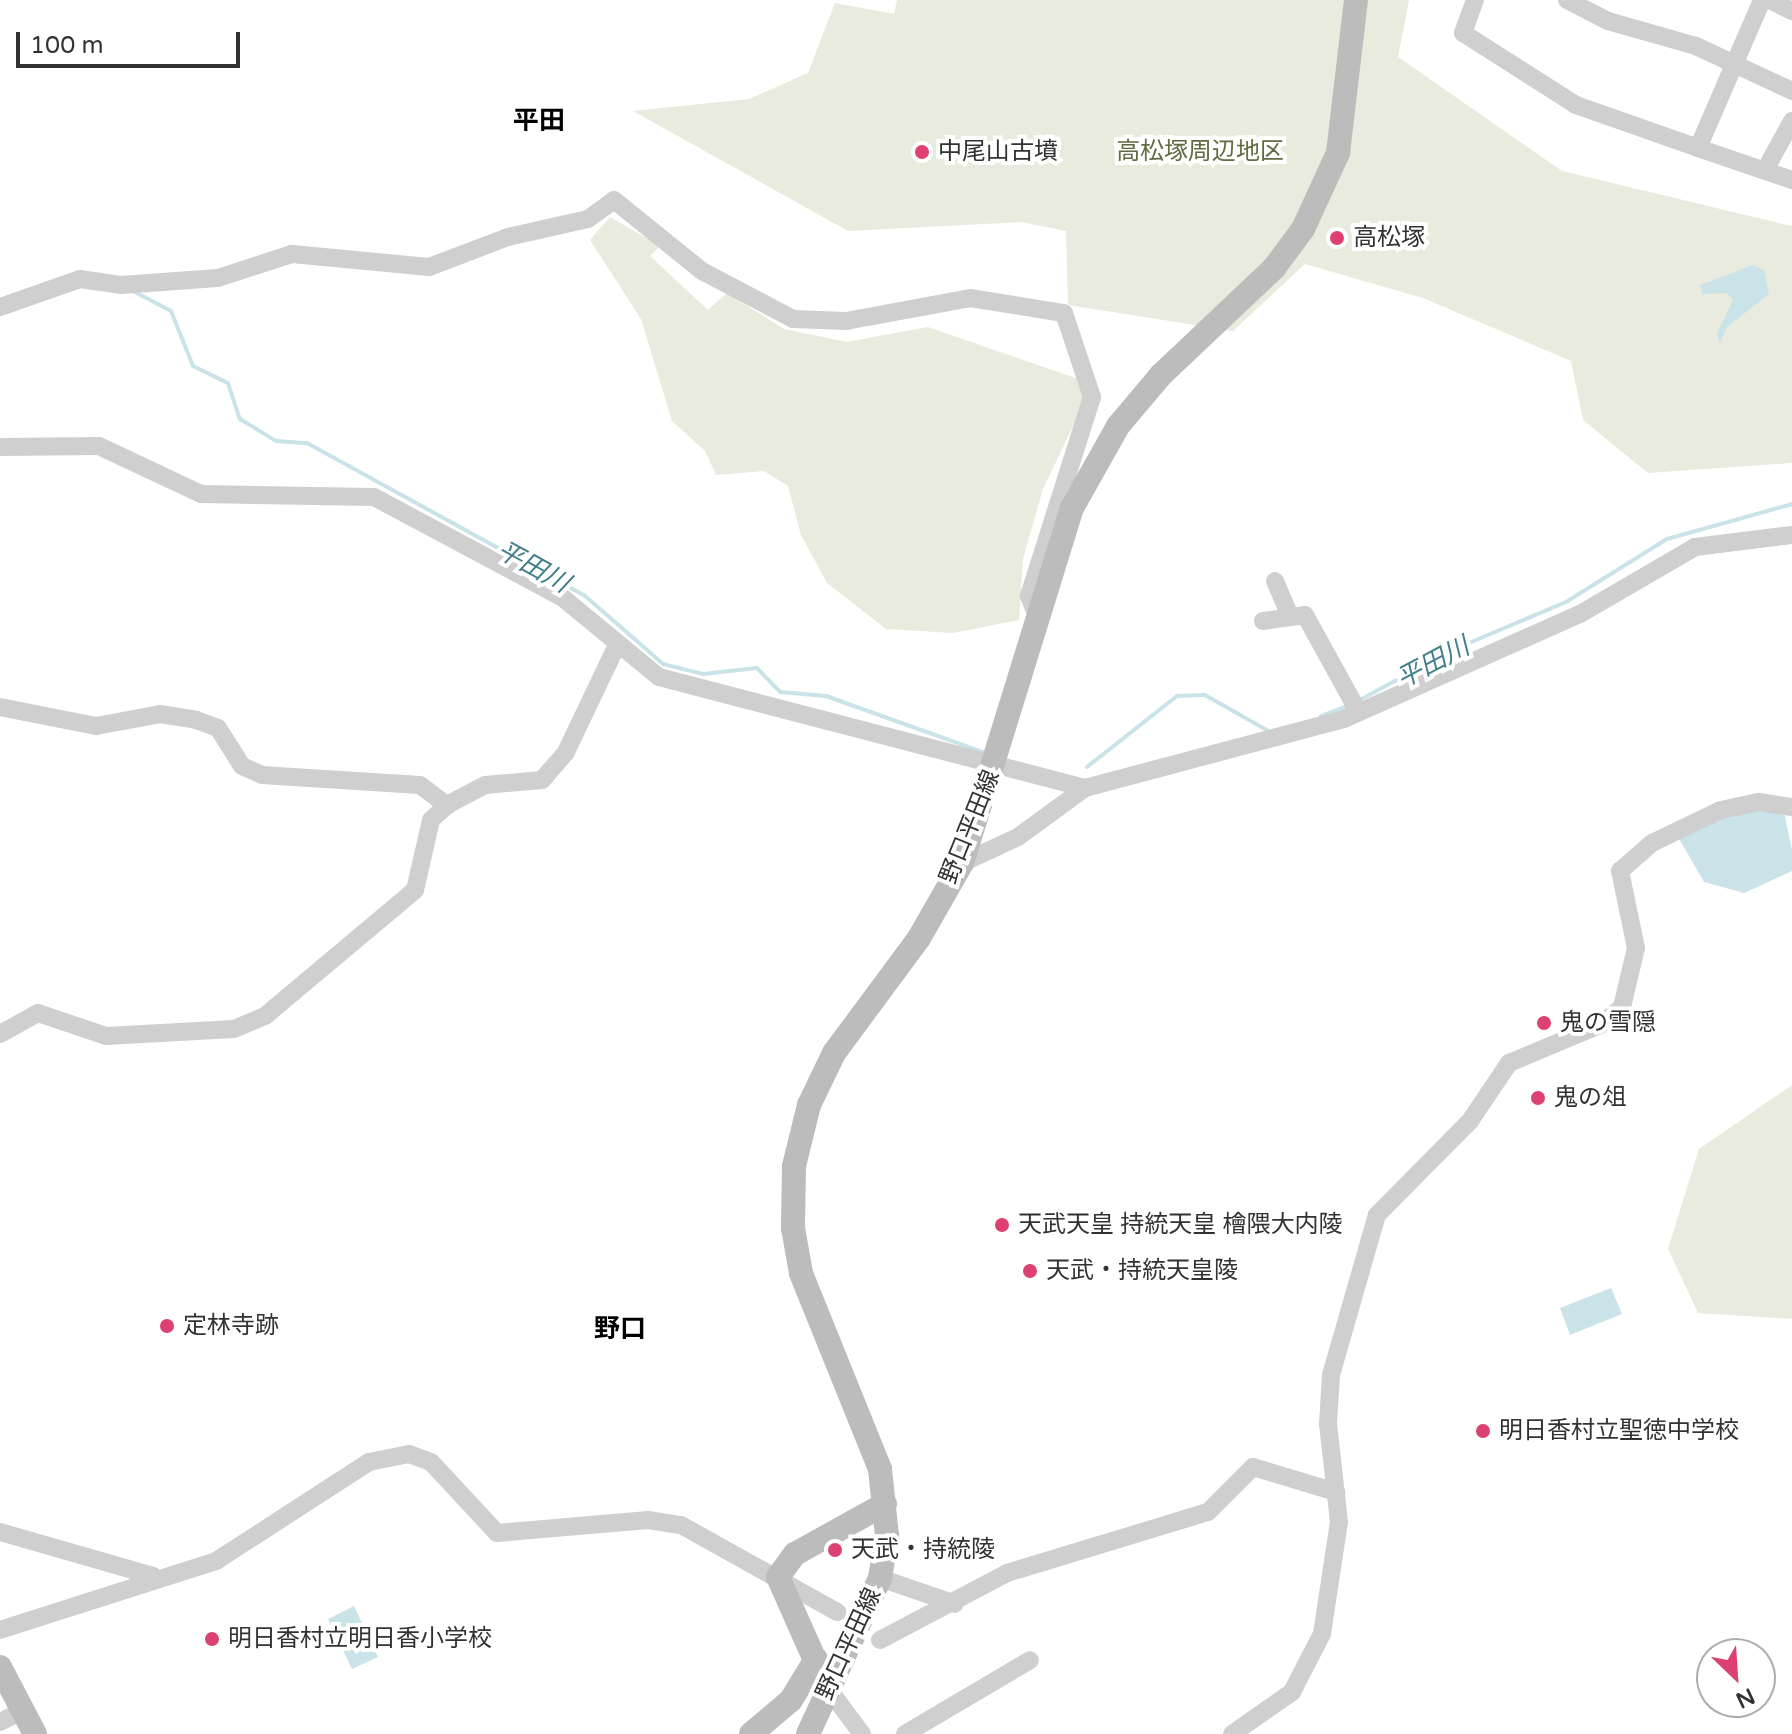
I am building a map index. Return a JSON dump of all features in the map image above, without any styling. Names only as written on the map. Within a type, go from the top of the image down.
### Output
[{"type":"main road","name":"野口平田線","points":[[808,1734],[827,1687],[880,1578],[885,1504],[880,1469],[801,1273],[794,1166],[834,1053],[919,938],[962,863],[994,770],[1037,616],[1072,508],[1118,426],[1303,229],[1338,153],[1356,0]]},
{"type":"main road","points":[[827,1687],[778,1577],[795,1554],[885,1504]]},
{"type":"main road","points":[[751,1734],[791,1700],[816,1659]]},
{"type":"main road","points":[[0,1667],[35,1734]]},
{"type":"street","points":[[1475,0],[1463,33],[1576,105],[1792,180]]},
{"type":"street","points":[[1567,0],[1734,62],[1792,91]]},
{"type":"street","points":[[1698,148],[1762,0]]},
{"type":"street","points":[[1770,0],[1792,11]]},
{"type":"street","points":[[1765,170],[1792,121]]},
{"type":"street","points":[[0,307],[80,279],[121,285],[218,278],[292,254],[429,267],[508,237],[588,219],[614,200],[702,271],[793,319],[846,321],[970,298],[1064,313],[1092,397],[1029,596],[1037,616]]},
{"type":"street","points":[[0,447],[99,446],[201,494],[374,497],[563,598],[659,677],[994,770],[1085,788]]},
{"type":"street","points":[[962,863],[1018,837],[1085,788],[1293,735],[1355,705],[1580,614],[1695,547],[1792,535]]},
{"type":"street","points":[[1275,581],[1288,612]]},
{"type":"street","points":[[1263,621],[1288,612],[1305,615],[1355,705]]},
{"type":"street","points":[[0,1034],[38,1013],[106,1036],[234,1029],[265,1016],[415,890],[431,820],[447,805],[485,785],[542,780],[566,752],[617,645]]},
{"type":"street","points":[[0,707],[96,726],[160,714],[196,720],[229,738],[242,766],[262,775],[420,785],[447,805]]},
{"type":"street","points":[[1232,1734],[1292,1692],[1311,1662],[1332,1581],[1336,1492],[1331,1375],[1377,1215],[1470,1121],[1509,1063],[1600,1025],[1622,1007],[1636,948],[1620,871],[1652,843],[1721,810],[1759,802],[1792,807]]},
{"type":"street","points":[[0,1630],[155,1576],[216,1561],[369,1462],[409,1454],[431,1462],[497,1533],[659,1521],[681,1525],[837,1612]]},
{"type":"street","points":[[880,1640],[1034,1563],[1061,1562],[1156,1523],[1208,1512],[1253,1467],[1336,1492]]},
{"type":"street","points":[[0,1532],[155,1576]]},
{"type":"street","points":[[880,1578],[955,1604]]},
{"type":"street","points":[[905,1734],[1030,1660]]},
{"type":"street","points":[[827,1687],[862,1734]]},
{"type":"street","points":[[0,1722],[23,1711]]},
{"type":"green space","name":"高松塚周辺地区","points":[[897,0],[1409,0],[1398,57],[1562,171],[1792,226],[1792,463],[1648,473],[1583,420],[1571,361],[1423,298],[1305,264],[1233,331],[1068,305],[1066,231],[1022,222],[848,231],[633,111],[749,99],[808,73],[835,3],[894,14]]},
{"type":"green space","points":[[610,217],[660,246],[650,256],[708,310],[727,293],[784,329],[847,342],[928,327],[1081,380],[1085,401],[1043,489],[1023,559],[1019,620],[953,633],[886,629],[827,583],[801,535],[788,486],[764,471],[716,475],[705,451],[672,421],[641,319],[590,240]]},
{"type":"green space","points":[[1792,1085],[1792,1319],[1698,1313],[1668,1249],[1699,1149]]},
{"type":"water","points":[[1753,265],[1764,270],[1769,294],[1727,327],[1720,343],[1717,333],[1733,300],[1727,293],[1702,294],[1700,285]]},
{"type":"water","points":[[1739,809],[1784,812],[1792,850],[1792,871],[1744,893],[1704,882],[1677,835]]},
{"type":"water","points":[[1611,1288],[1622,1314],[1570,1335],[1560,1308]]},
{"type":"water","points":[[354,1606],[378,1657],[352,1669],[328,1619]]},
{"type":"waterway","name":"平田川","points":[[133,291],[171,311],[193,366],[228,383],[240,419],[276,441],[307,443],[584,595],[663,664],[703,674],[757,668],[780,692],[826,696],[985,753]]},
{"type":"waterway","name":"平田川","points":[[1358,701],[1450,651],[1566,602],[1667,539],[1792,504]]},
{"type":"waterway","name":"平田川","points":[[1087,767],[1177,696],[1205,695],[1270,732]]},
{"type":"waterway","name":"平田川","points":[[1321,716],[1350,705]]},
{"type":"place","name":"中尾山古墳","points":[[922,152]]},
{"type":"place","name":"高松塚","points":[[1337,238]]},
{"type":"place","name":"鬼の雪隠","points":[[1544,1023]]},
{"type":"place","name":"鬼の俎","points":[[1538,1098]]},
{"type":"place","name":"天武天皇 持統天皇 檜隈大内陵","points":[[1002,1225]]},
{"type":"place","name":"天武・持統天皇陵","points":[[1030,1271]]},
{"type":"place","name":"定林寺跡","points":[[167,1326]]},
{"type":"place","name":"明日香村立聖徳中学校","points":[[1483,1431]]},
{"type":"place","name":"天武・持統陵","points":[[835,1550]]},
{"type":"place","name":"明日香村立明日香小学校","points":[[212,1639]]},
{"type":"district","name":"平田","points":[[539,121]]},
{"type":"district","name":"野口","points":[[620,1329]]}]
